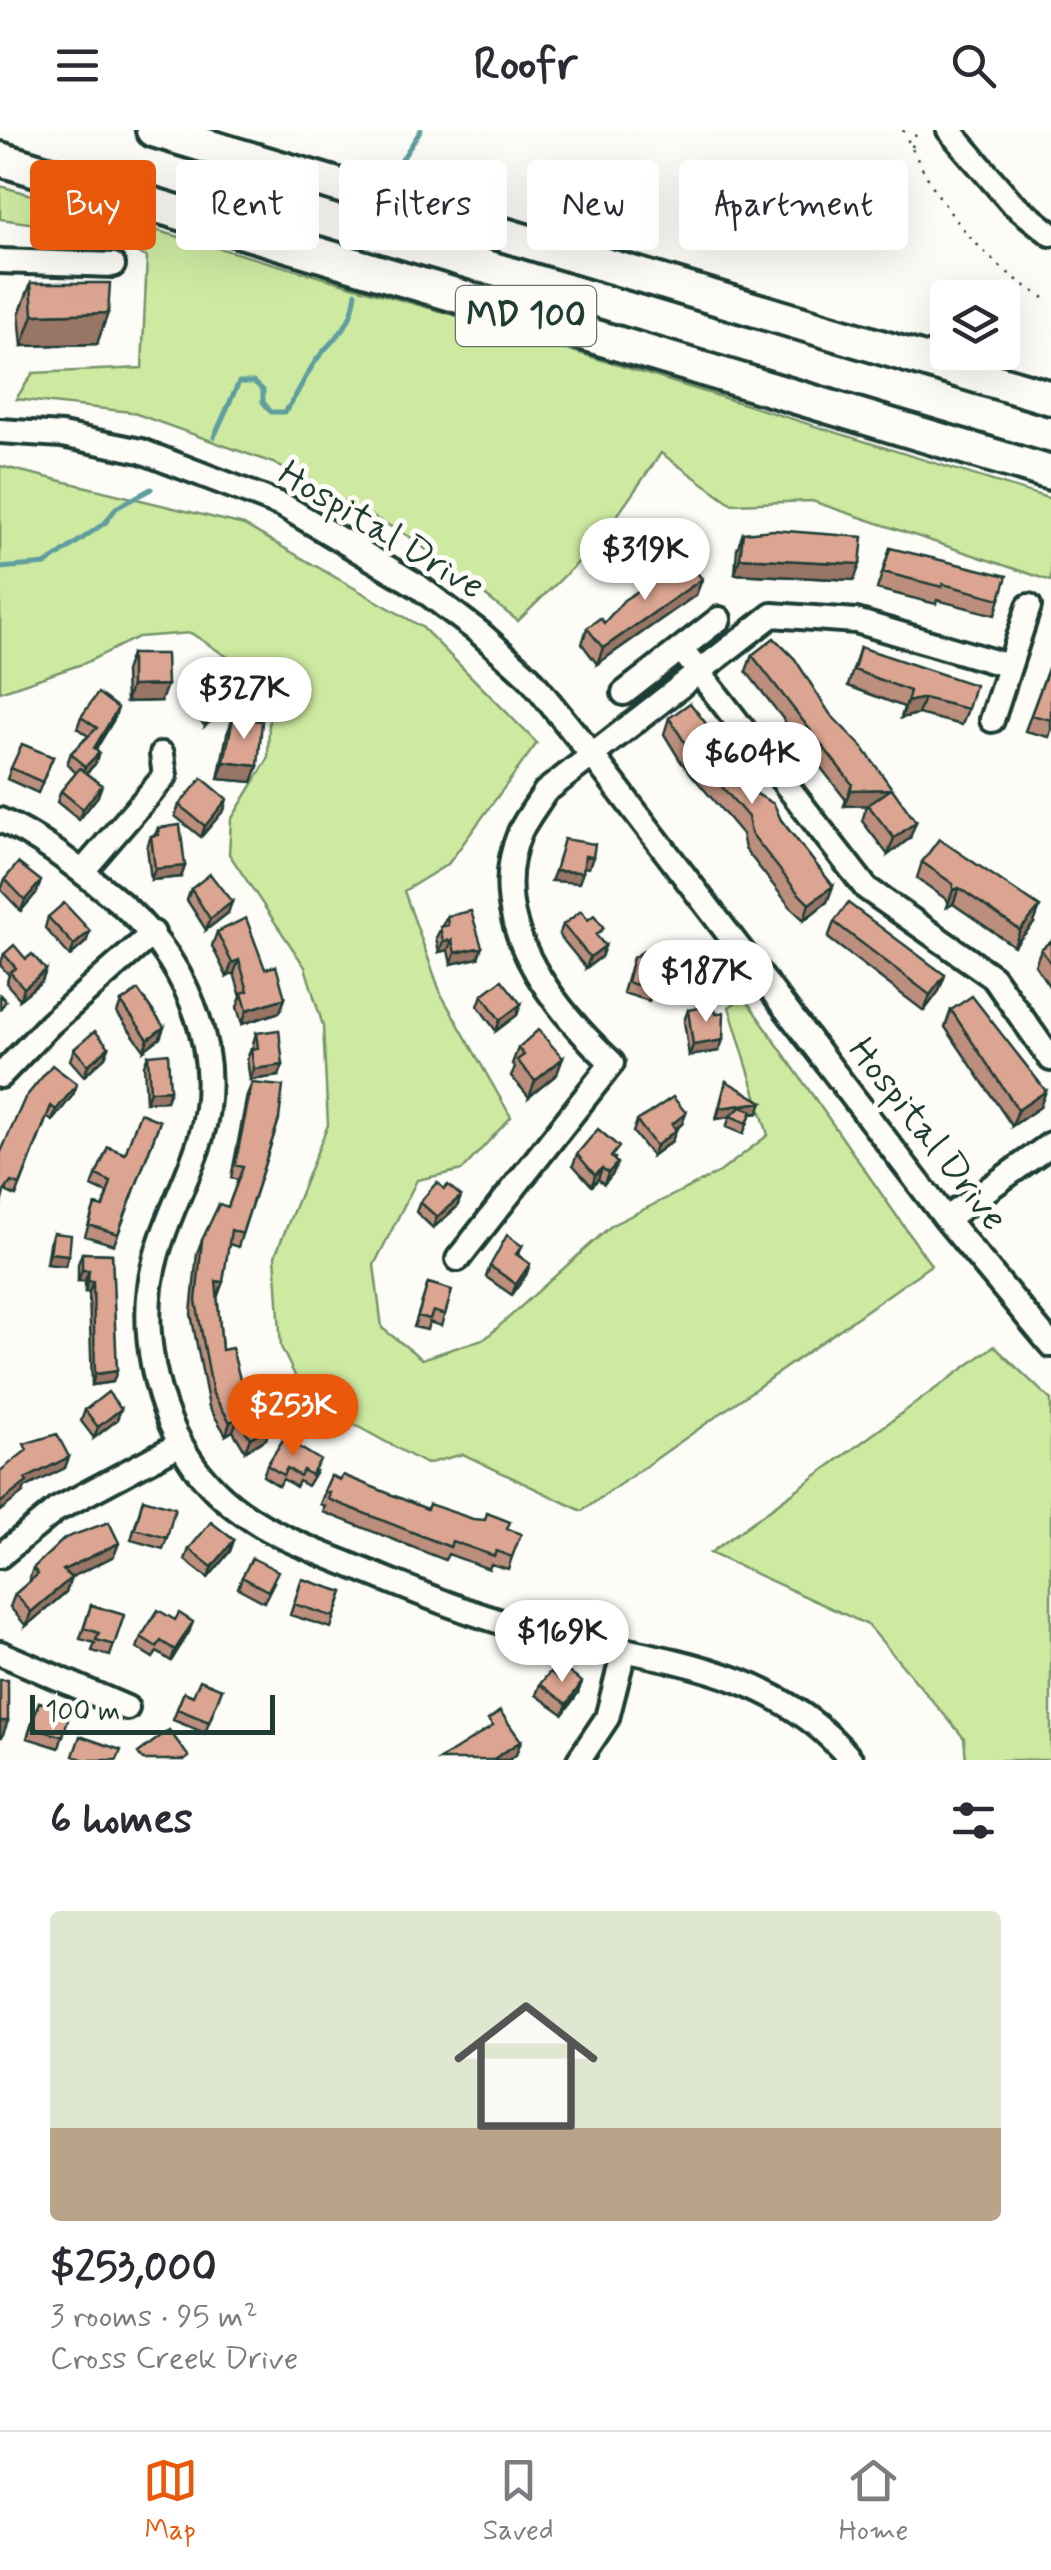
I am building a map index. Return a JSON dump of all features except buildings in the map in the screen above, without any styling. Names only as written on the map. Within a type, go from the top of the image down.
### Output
[{"type":"highway","name":"MD 100","points":[[153,130],[1051,398]]},
{"type":"highway","name":"MD 100","points":[[0,159],[1051,473]]},
{"type":"street","points":[[949,130],[1003,194],[1051,234]]},
{"type":"street","points":[[0,261],[112,265]]},
{"type":"street","name":"Hospital Drive","points":[[0,431],[62,435],[141,451],[284,506],[418,586],[480,633],[528,677],[592,756],[946,1219],[1051,1345]]},
{"type":"street","points":[[992,720],[1029,606]]},
{"type":"street","points":[[458,1259],[612,1064],[584,1037],[517,938],[510,882],[520,834],[544,792],[772,614],[856,621],[1009,666]]},
{"type":"street","points":[[624,693],[720,619]]},
{"type":"street","points":[[681,649],[866,888],[994,978],[1051,1059]]},
{"type":"street","points":[[82,872],[165,776],[162,754]]},
{"type":"street","points":[[0,820],[24,830],[82,872],[153,933],[192,1000],[208,1081],[202,1135],[155,1259],[151,1290],[154,1363],[166,1414],[180,1444],[237,1512],[264,1528],[466,1610],[514,1626],[692,1664],[771,1693],[836,1741],[851,1760]]},
{"type":"street","points":[[0,1076],[50,1024],[153,933]]},
{"type":"street","points":[[946,1219],[1051,1144]]},
{"type":"street","points":[[0,1556],[56,1510],[180,1444]]},
{"type":"street","points":[[579,1760],[607,1718],[624,1651]]},
{"type":"street","points":[[0,1653],[127,1708]]},
{"type":"path","points":[[903,130],[954,222],[976,247],[1051,302]]},
{"type":"path","points":[[912,149],[917,130]]},
{"type":"green space","points":[[0,186],[30,195],[30,223],[0,219]]},
{"type":"green space","points":[[156,230],[176,236],[176,250],[225,250],[482,323],[1051,499],[1051,581],[812,501],[732,504],[661,453],[598,543],[518,621],[410,537],[273,463],[131,412],[16,399],[33,373],[142,368],[147,257],[132,250],[156,250]]},
{"type":"green space","points":[[0,466],[244,525],[422,627],[537,743],[448,864],[404,891],[441,994],[511,1117],[462,1170],[417,1180],[374,1265],[382,1328],[422,1359],[486,1338],[612,1225],[720,1172],[768,1135],[729,1007],[744,997],[931,1265],[582,1511],[463,1454],[426,1464],[306,1398],[281,1347],[275,1256],[328,1125],[323,1026],[305,967],[229,854],[231,820],[268,759],[270,685],[191,633],[138,637],[85,663],[0,692]]},
{"type":"green space","points":[[994,1346],[1051,1400],[1051,1760],[966,1760],[964,1738],[868,1625],[710,1553]]},
{"type":"waterway","points":[[402,160],[421,130]]},
{"type":"waterway","points":[[214,437],[239,382],[254,382],[263,390],[263,402],[271,412],[285,412],[315,362],[346,325],[356,293]]},
{"type":"waterway","points":[[0,568],[46,564],[106,522],[116,508],[151,489]]}]
